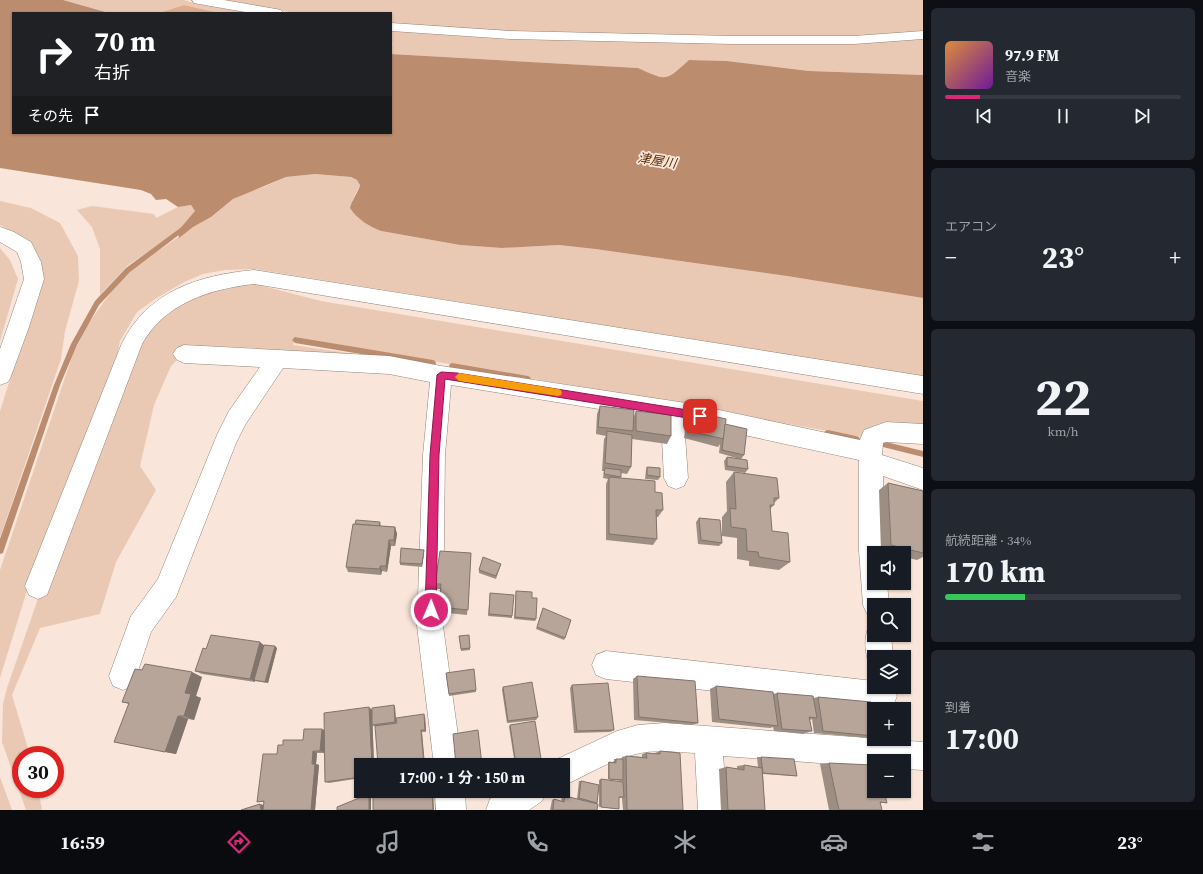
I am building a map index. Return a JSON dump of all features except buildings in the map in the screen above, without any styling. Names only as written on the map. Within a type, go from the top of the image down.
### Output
[{"type":"street","points":[[199,0],[270,12]]},
{"type":"street","points":[[392,27],[511,34],[733,40],[854,40],[923,35]]},
{"type":"street","points":[[0,234],[7,236],[24,247],[31,262],[34,279],[0,376]]},
{"type":"street","points":[[38,586],[132,343],[145,323],[159,309],[192,290],[224,280],[254,276],[923,385]]},
{"type":"street","points":[[184,354],[389,364],[441,375],[672,411],[870,457],[923,479]]},
{"type":"street","points":[[123,676],[140,625],[167,588],[224,442],[237,418],[277,359]]},
{"type":"street","points":[[441,375],[434,455],[430,626],[447,758]]},
{"type":"street","points":[[672,411],[676,478]]},
{"type":"street","points":[[875,598],[871,550],[870,457],[872,437],[886,432],[923,434]]},
{"type":"street","points":[[606,665],[884,697]]},
{"type":"street","points":[[570,768],[617,745],[638,739],[665,738],[896,754]]},
{"type":"street","points":[[708,741],[713,810]]},
{"type":"street","points":[[450,798],[451,810]]},
{"type":"street","points":[[501,810],[521,798]]},
{"type":"shaded area","points":[[63,0],[184,0],[197,4],[246,12],[215,12],[184,5],[162,12],[105,12]]},
{"type":"shaded area","points":[[222,0],[923,0],[923,32],[853,37],[732,37],[510,31],[392,24],[392,12],[290,12]]},
{"type":"shaded area","points":[[184,5],[215,12],[162,12]]},
{"type":"shaded area","points":[[392,30],[510,37],[923,39],[923,75],[809,71],[727,61],[689,60],[675,73],[666,78],[661,78],[638,68],[392,54]]},
{"type":"shaded area","points":[[315,174],[351,177],[357,180],[360,184],[351,207],[361,220],[381,231],[460,245],[502,248],[559,245],[595,249],[787,276],[923,298],[923,377],[254,269],[225,270],[203,274],[184,282],[155,299],[137,312],[120,341],[117,356],[28,587],[0,678],[0,570],[73,354],[88,324],[111,292],[132,270],[193,227],[211,217],[233,199],[286,177]]},
{"type":"shaded area","points":[[0,201],[31,208],[60,223],[78,256],[79,281],[65,331],[61,359],[0,538],[0,411],[27,326],[42,268],[21,237],[0,225]]},
{"type":"shaded area","points":[[191,205],[196,211],[178,231],[127,266],[100,295],[100,249],[92,227],[77,210],[92,206],[154,214],[156,218],[178,207]]},
{"type":"shaded area","points":[[0,248],[10,260],[18,279],[0,341]]},
{"type":"shaded area","points":[[251,283],[321,301],[923,401],[923,430],[862,437],[296,337],[293,345],[390,359],[182,355],[171,366],[154,405],[140,466],[156,490],[116,562],[100,614],[40,628],[12,695],[27,746],[12,746],[12,770],[2,742],[3,704],[7,688],[41,590],[136,350],[149,327],[192,296]]},
{"type":"shaded area","points":[[0,777],[12,810],[0,810]]},
{"type":"shaded area","points":[[22,798],[40,798],[42,810],[26,810]]},
{"type":"water","name":"津屋川","points":[[0,0],[63,0],[105,12],[12,12],[12,134],[392,134],[392,54],[638,68],[661,77],[670,76],[689,60],[727,61],[809,71],[923,75],[923,298],[787,276],[595,249],[559,245],[502,248],[460,245],[381,231],[364,222],[356,216],[350,208],[360,185],[357,180],[351,177],[315,174],[286,177],[233,199],[211,217],[193,227],[179,238],[178,231],[195,211],[191,205],[178,207],[166,199],[156,200],[151,194],[141,190],[0,168]]},
{"type":"waterway","points":[[0,550],[57,385],[74,344],[97,303],[128,270],[185,228]]},
{"type":"waterway","points":[[295,340],[433,363]]},
{"type":"waterway","points":[[452,366],[528,379]]},
{"type":"waterway","points":[[828,433],[856,439]]},
{"type":"waterway","points":[[886,445],[923,454]]},
{"type":"slow traffic","points":[[459,377],[558,393]]},
{"type":"route","points":[[431,610],[434,455],[441,375],[700,416]]}]
